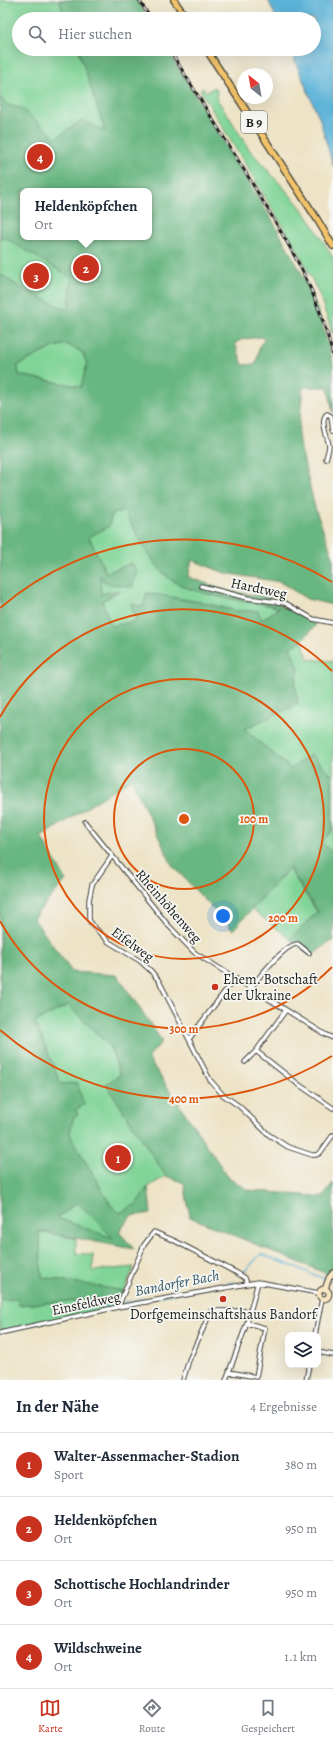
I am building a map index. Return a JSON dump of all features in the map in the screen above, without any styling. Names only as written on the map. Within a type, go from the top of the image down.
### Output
[{"type":"main road","points":[[174,0],[182,12]]},
{"type":"main road","name":"B 9","points":[[211,56],[301,194],[333,246]]},
{"type":"street","points":[[326,459],[329,447],[324,422],[325,415],[327,414],[331,416],[333,430]]},
{"type":"street","name":"Hardtweg","points":[[201,586],[247,598],[285,603],[313,619],[333,623]]},
{"type":"street","name":"Rheinhöhenweg","points":[[85,822],[182,940],[196,953],[333,1038]]},
{"type":"street","name":"Eifelweg","points":[[112,856],[92,885],[89,900],[89,920],[110,942],[140,961],[159,981],[207,1075],[216,1089],[239,1106],[269,1135],[288,1147],[312,1155],[320,1153],[333,1135]]},
{"type":"street","points":[[251,988],[273,963],[293,945],[298,944],[309,953]]},
{"type":"street","points":[[189,1040],[235,978]]},
{"type":"street","points":[[245,1062],[256,1051],[286,1010]]},
{"type":"street","points":[[256,1051],[298,1084],[333,1108]]},
{"type":"street","points":[[118,1307],[144,1245],[154,1232],[175,1240],[243,1276],[247,1284]]},
{"type":"street","points":[[315,1332],[321,1290],[325,1289],[328,1278],[333,1273]]},
{"type":"street","points":[[226,1380],[247,1323],[258,1282]]},
{"type":"street","name":"Einsfeldweg","points":[[0,1333],[118,1307],[258,1282],[321,1295]]},
{"type":"street","points":[[321,1295],[325,1299],[331,1298],[325,1289]]},
{"type":"street","points":[[183,1380],[189,1360],[211,1311],[250,1312]]},
{"type":"street","points":[[229,1372],[256,1377],[265,1328],[247,1323]]},
{"type":"street","points":[[321,1353],[333,1355]]},
{"type":"street","points":[[306,1380],[308,1368]]},
{"type":"green space","points":[[0,0],[66,0],[70,12],[12,12],[12,56],[89,56],[114,144],[29,188],[20,188],[20,240],[82,240],[70,315],[0,285]]},
{"type":"green space","points":[[59,0],[137,0],[145,12],[63,12]]},
{"type":"green space","points":[[80,56],[171,56],[275,225],[307,283],[318,311],[333,366],[333,413],[328,387],[303,387],[298,436],[315,508],[333,557],[333,605],[307,599],[280,582],[225,573],[192,560],[188,577],[227,591],[271,598],[283,607],[297,612],[316,625],[302,640],[290,648],[299,669],[295,683],[298,704],[244,729],[291,769],[311,754],[333,777],[333,828],[322,843],[333,853],[333,940],[311,956],[290,939],[318,912],[289,868],[233,930],[172,865],[131,779],[41,837],[66,880],[33,918],[72,972],[117,975],[162,1041],[148,1058],[228,1177],[248,1190],[323,1197],[333,1183],[333,1272],[327,1274],[190,1217],[184,1183],[166,1176],[106,1084],[120,1075],[110,1046],[68,1005],[35,1022],[61,1084],[77,1083],[84,1105],[75,1110],[78,1114],[73,1118],[70,1133],[72,1139],[112,1207],[120,1213],[136,1204],[148,1187],[151,1213],[131,1216],[119,1232],[134,1249],[39,1231],[42,1277],[124,1291],[121,1297],[19,1305],[18,1299],[0,1300],[0,274],[26,291],[68,310],[72,278],[5,238],[0,239],[0,97],[8,105],[21,108],[56,138],[82,120],[105,131]],"holes":[[[262,337],[264,340],[260,345],[256,364],[243,365],[235,343],[243,339]],[[66,344],[82,352],[87,364],[81,387],[19,375],[18,365],[54,347]],[[124,511],[152,559],[173,581],[184,587],[197,591],[279,608],[262,620],[258,611],[236,611],[205,603],[147,593],[143,607],[131,603],[136,621],[111,626],[102,601],[121,590],[101,594],[100,575],[105,583],[132,587],[137,571],[132,563],[106,573],[89,537],[109,526],[112,514]],[[77,1202],[113,1238],[57,1218]]]},
{"type":"green space","points":[[215,87],[217,91],[216,98],[248,148],[298,204],[312,223],[333,258],[333,335],[319,294],[298,251],[200,90],[203,88],[206,92]]},
{"type":"green space","points":[[66,344],[82,352],[87,364],[81,387],[19,375],[18,365],[54,347]]},
{"type":"green space","points":[[124,511],[152,559],[173,581],[196,591],[239,601],[279,607],[262,620],[258,611],[236,611],[205,603],[147,593],[143,607],[131,604],[136,621],[111,626],[102,601],[119,591],[101,594],[100,575],[105,583],[132,563],[106,573],[89,537],[109,526],[112,514]]},
{"type":"green space","points":[[302,640],[308,659],[333,661],[333,777],[311,754],[291,769],[244,729],[297,704],[295,683],[299,669],[290,648]]},
{"type":"green space","points":[[333,828],[333,853],[322,843]]},
{"type":"green space","points":[[289,869],[317,912],[290,939],[252,909]]},
{"type":"green space","points":[[68,1005],[110,1046],[120,1076],[106,1084],[166,1176],[148,1187],[136,1204],[120,1213],[112,1207],[72,1139],[70,1133],[73,1118],[78,1114],[75,1110],[77,1083],[61,1084],[35,1022]]},
{"type":"green space","points":[[77,1202],[114,1239],[57,1218]]},
{"type":"green space","points":[[39,1231],[76,1239],[76,1253],[93,1255],[93,1271],[134,1267],[124,1291],[42,1277]]},
{"type":"green space","points":[[121,1297],[117,1307],[0,1331],[0,1300],[18,1299],[19,1305]]},
{"type":"water","points":[[268,0],[333,0],[333,166],[320,120],[293,56],[321,56],[321,12],[274,12]]},
{"type":"waterway","name":"Bandorfer Bach","points":[[245,1271],[261,1254],[333,1282]]},
{"type":"waterway","name":"Bandorfer Bach","points":[[123,1303],[235,1282]]},
{"type":"waterway","name":"Bandorfer Bach","points":[[77,1309],[114,1304]]},
{"type":"railway","points":[[139,0],[147,12]]},
{"type":"railway","points":[[173,56],[287,242],[309,285],[318,307],[333,356]]},
{"type":"place","name":"Wildschweine","points":[[40,157]]},
{"type":"place","name":"Heldenköpfchen","points":[[86,268]]},
{"type":"place","name":"Schottische Hochlandrinder","points":[[36,276]]},
{"type":"place","name":"Ehem. Botschaft der Ukraine","points":[[215,987]]},
{"type":"place","name":"Walter-Assenmacher-Stadion","points":[[118,1158]]},
{"type":"place","name":"Dorfgemeinschaftshaus Bandorf","points":[[223,1299]]}]
